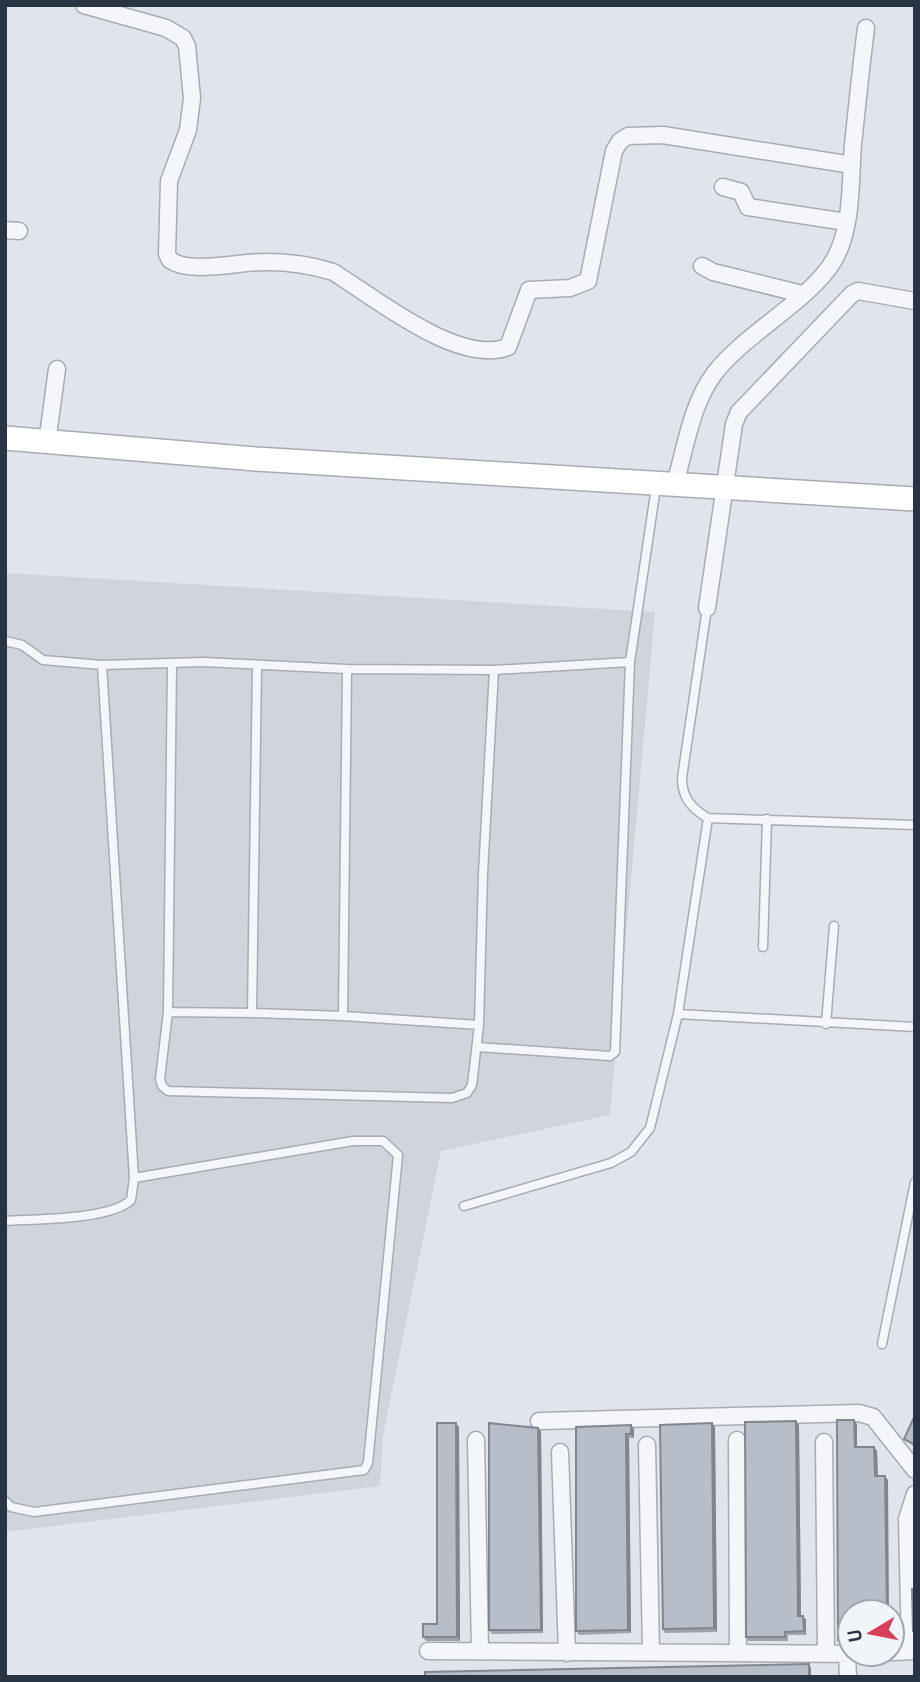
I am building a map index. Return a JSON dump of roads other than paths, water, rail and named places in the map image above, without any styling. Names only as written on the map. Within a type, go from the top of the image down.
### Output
[{"type":"street","points":[[84,5],[176,32],[187,46],[192,98],[188,130],[169,180],[167,254],[170,260],[186,267],[266,262],[302,264],[333,272],[422,329],[487,351],[508,347],[529,290],[570,288],[588,281],[614,151],[620,141],[628,136],[663,135],[852,165]]},
{"type":"street","points":[[707,608],[691,486],[699,405],[714,374],[760,328],[802,294],[834,259],[846,222],[866,28]]},
{"type":"street","points":[[723,187],[741,192],[748,207],[846,222]]},
{"type":"street","points":[[702,266],[713,272],[802,294]]},
{"type":"street","points":[[691,486],[734,424],[739,412],[845,300],[858,291],[915,301]]},
{"type":"street","points":[[47,443],[57,369]]},
{"type":"street","points":[[5,438],[47,443],[915,499]]},
{"type":"street","points":[[539,1421],[859,1413],[873,1417],[915,1470]]},
{"type":"street","points":[[476,1440],[480,1651]]},
{"type":"street","points":[[737,1440],[738,1652]]},
{"type":"street","points":[[824,1442],[826,1654]]},
{"type":"street","points":[[647,1445],[651,1652]]},
{"type":"street","points":[[560,1452],[567,1653]]},
{"type":"street","points":[[912,1651],[907,1519],[915,1494]]},
{"type":"street","points":[[428,1651],[836,1654]]},
{"type":"lane","points":[[477,1046],[610,1055],[615,1052],[630,662],[691,486]]},
{"type":"lane","points":[[707,608],[691,705],[682,789],[689,803],[708,818],[915,825]]},
{"type":"lane","points":[[5,641],[22,645],[43,660],[102,665],[494,670],[630,662]]},
{"type":"lane","points":[[172,664],[167,1012],[160,1079],[162,1086],[168,1091],[452,1098],[467,1093],[472,1085],[479,1026],[484,836],[494,670]]},
{"type":"lane","points":[[5,1221],[86,1214],[121,1207],[131,1200],[134,1178],[102,665]]},
{"type":"lane","points":[[252,1013],[257,665]]},
{"type":"lane","points":[[343,1016],[347,669]]},
{"type":"lane","points":[[464,1206],[611,1163],[631,1152],[650,1128],[678,1014],[708,818]]},
{"type":"lane","points":[[763,947],[767,819]]},
{"type":"lane","points":[[826,1024],[834,926]]},
{"type":"lane","points":[[167,1012],[343,1016],[479,1026]]},
{"type":"lane","points":[[678,1014],[915,1027]]},
{"type":"lane","points":[[5,1501],[11,1507],[34,1512],[357,1473],[368,1463],[397,1168],[398,1155],[394,1149],[383,1141],[353,1141],[134,1178]]},
{"type":"lane","points":[[883,1344],[915,1182]]}]
